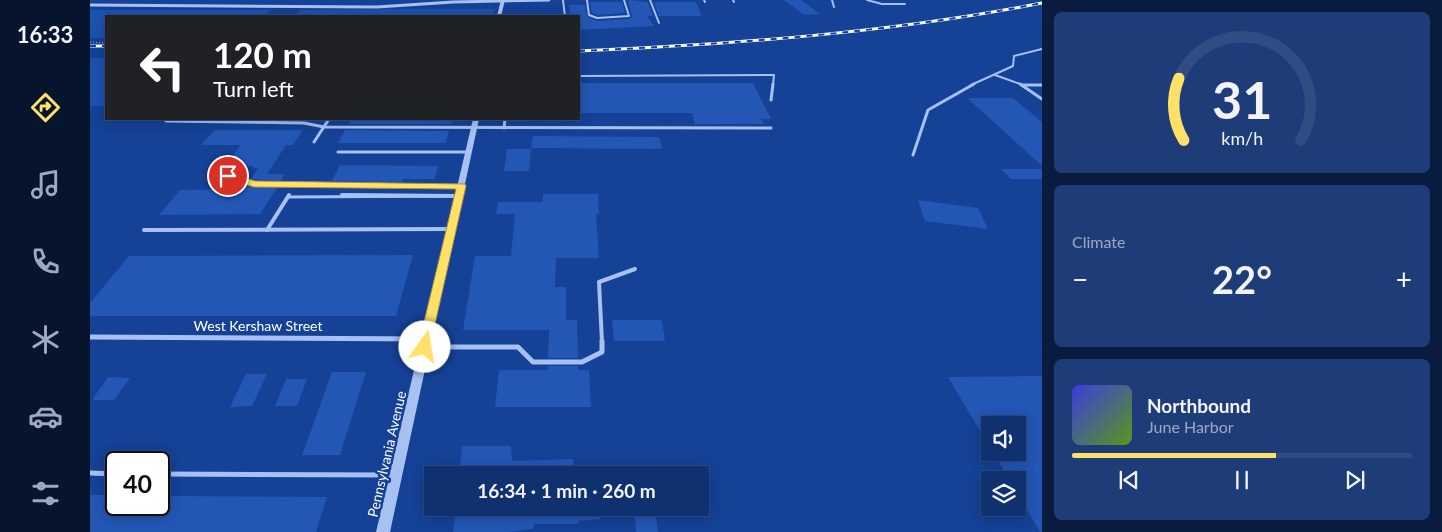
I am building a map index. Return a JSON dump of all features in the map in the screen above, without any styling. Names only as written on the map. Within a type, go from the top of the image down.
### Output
[{"type":"street","points":[[90,5],[377,7],[452,2],[550,0]]},
{"type":"street","points":[[499,15],[503,1]]},
{"type":"street","name":"Pennsylvania Avenue","points":[[384,532],[475,123]]},
{"type":"street","name":"West Kershaw Street","points":[[90,338],[426,343]]},
{"type":"lane","points":[[564,0],[565,15]]},
{"type":"lane","points":[[586,0],[589,15],[597,18],[628,16],[624,0]]},
{"type":"lane","points":[[650,0],[659,23]]},
{"type":"lane","points":[[832,0],[834,7]]},
{"type":"lane","points":[[867,0],[882,4],[905,4]]},
{"type":"lane","points":[[913,155],[928,110],[961,90],[1013,66],[1014,56],[1042,48]]},
{"type":"lane","points":[[580,76],[774,74],[770,100]]},
{"type":"lane","points":[[995,75],[1022,85],[1042,99]]},
{"type":"lane","points":[[1022,85],[1042,85]]},
{"type":"lane","points":[[166,120],[304,123],[324,127],[475,123],[504,128],[771,128]]},
{"type":"lane","points":[[314,142],[328,120]]},
{"type":"lane","points":[[504,128],[505,120]]},
{"type":"lane","points":[[338,152],[469,152]]},
{"type":"lane","points":[[214,172],[254,184],[460,191]]},
{"type":"lane","points":[[267,230],[289,195],[460,191]]},
{"type":"lane","points":[[144,230],[451,229]]},
{"type":"lane","points":[[426,343],[518,347],[533,362],[582,362],[602,352],[599,282],[635,269]]},
{"type":"lane","points":[[90,474],[105,474]]},
{"type":"lane","points":[[170,474],[396,474]]},
{"type":"path","points":[[90,42],[105,42]]},
{"type":"shaded area","points":[[495,9],[492,15],[295,15],[300,10]]},
{"type":"shaded area","points":[[90,10],[271,10],[266,15],[105,15],[105,38],[90,38]]},
{"type":"shaded area","points":[[90,58],[105,58],[105,106],[90,106]]},
{"type":"building","points":[[629,0],[648,2],[653,16],[647,16],[654,26],[580,30],[580,15],[570,15],[569,5],[585,5],[587,16],[596,21],[630,19],[632,16]]},
{"type":"building","points":[[784,0],[801,0],[820,14],[804,15]]},
{"type":"building","points":[[590,2],[622,2],[625,13],[597,15],[592,13]]},
{"type":"building","points":[[654,2],[696,2],[702,16],[659,16]]},
{"type":"building","points":[[580,83],[753,83],[771,119],[761,119],[764,124],[695,124],[692,113],[580,113]]},
{"type":"building","points":[[967,98],[1013,98],[1042,122],[1042,166]]},
{"type":"building","points":[[351,120],[453,120],[451,124],[349,124]]},
{"type":"building","points":[[215,130],[303,130],[293,145],[286,145],[267,174],[285,174],[281,181],[251,179],[258,168],[253,168],[254,166],[225,166],[241,145],[201,145]]},
{"type":"building","points":[[345,130],[449,131],[446,143],[338,143]]},
{"type":"building","points":[[533,136],[659,137],[662,149],[531,148]]},
{"type":"building","points":[[507,149],[531,149],[529,171],[504,171]]},
{"type":"building","points":[[340,165],[438,166],[435,179],[403,179],[402,182],[332,181]]},
{"type":"building","points":[[1001,169],[1042,169],[1042,179],[1011,179]]},
{"type":"building","points":[[247,185],[277,188],[260,214],[159,215],[180,190],[244,189]]},
{"type":"building","points":[[543,194],[598,194],[599,214],[596,214],[599,258],[556,258],[555,287],[566,287],[566,320],[577,320],[578,358],[548,358],[549,330],[463,330],[475,256],[511,256],[515,214],[496,214],[498,202],[543,202]]},
{"type":"building","points":[[918,200],[978,208],[988,229],[925,221]]},
{"type":"building","points":[[413,255],[396,316],[90,316],[90,303],[129,256]]},
{"type":"building","points":[[612,320],[662,320],[665,341],[614,341]]},
{"type":"building","points":[[548,366],[578,366],[579,370],[589,370],[591,407],[495,407],[499,370],[548,370]]},
{"type":"building","points":[[332,372],[366,372],[340,455],[302,455]]},
{"type":"building","points":[[246,374],[267,374],[252,406],[230,407]]},
{"type":"building","points":[[1042,376],[1042,532],[1040,532],[1026,508],[1026,471],[1004,471],[998,461],[1026,461],[1026,416],[981,416],[981,433],[948,377]]},
{"type":"building","points":[[108,377],[130,378],[114,400],[92,400]]},
{"type":"building","points":[[286,379],[307,379],[297,406],[275,406]]},
{"type":"building","points":[[462,446],[511,446],[512,461],[573,459],[573,466],[460,466]]},
{"type":"building","points":[[90,495],[105,495],[105,516],[170,516],[170,496],[327,497],[316,532],[90,532]]},
{"type":"building","points":[[455,516],[600,516],[600,519],[578,521],[578,524],[534,524],[533,529],[509,532],[453,532]]},
{"type":"building","points":[[635,516],[656,516],[658,532],[636,532]]},
{"type":"railway","points":[[580,51],[696,45],[812,36],[927,22],[1042,3]]},
{"type":"railway","points":[[90,46],[105,46]]},
{"type":"route","points":[[228,176],[254,184],[461,186],[425,347]]}]
